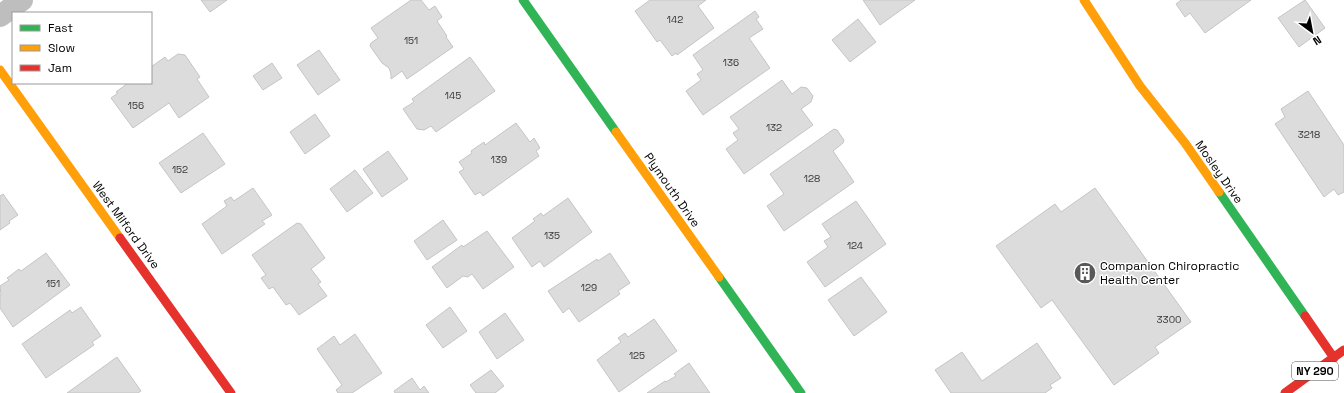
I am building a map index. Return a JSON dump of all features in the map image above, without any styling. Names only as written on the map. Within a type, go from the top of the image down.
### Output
[{"type":"street","points":[[0,16],[22,0]]},
{"type":"street","name":"Plymouth Drive","points":[[523,0],[801,393]]},
{"type":"street","name":"Mosley Drive","points":[[1084,0],[1140,86],[1185,143],[1334,358]]},
{"type":"street","name":"West Milford Drive","points":[[0,70],[232,393]]},
{"type":"street","name":"NY 290","points":[[1285,393],[1344,350]]},
{"type":"building","points":[[201,0],[227,0],[210,12]]},
{"type":"building","points":[[411,0],[421,0],[429,10],[435,6],[442,17],[437,21],[453,47],[407,79],[402,71],[391,79],[389,68],[382,63],[370,46],[371,43],[378,38],[371,28]]},
{"type":"building","points":[[650,0],[706,0],[698,6],[714,28],[677,55],[676,53],[672,56],[660,40],[657,42],[635,11]]},
{"type":"building","points":[[863,0],[915,0],[880,25]]},
{"type":"building","points":[[1181,0],[1251,0],[1205,33],[1190,13],[1185,17],[1176,4]]},
{"type":"building","points":[[1305,0],[1325,28],[1299,47],[1278,18]]},
{"type":"building","points":[[755,11],[759,17],[756,19],[763,29],[749,38],[770,68],[703,115],[686,91],[701,80],[697,74],[703,70],[693,55]]},
{"type":"building","points":[[858,19],[876,42],[850,62],[832,40]]},
{"type":"building","points":[[319,50],[340,80],[318,95],[297,65]]},
{"type":"building","points":[[178,54],[185,55],[200,77],[197,79],[209,97],[179,118],[169,103],[133,128],[111,98],[127,84],[152,84],[152,66],[165,57],[168,61]]},
{"type":"building","points":[[470,57],[495,91],[436,132],[431,126],[424,130],[417,129],[403,109],[414,102],[412,99]]},
{"type":"building","points":[[272,63],[282,78],[263,90],[253,76]]},
{"type":"building","points":[[782,80],[792,94],[801,87],[807,88],[813,96],[811,102],[801,109],[813,125],[744,174],[726,149],[738,140],[733,133],[739,129],[730,117]]},
{"type":"building","points":[[1308,91],[1344,145],[1344,192],[1338,195],[1334,189],[1324,197],[1275,124],[1285,117],[1281,109]]},
{"type":"building","points":[[315,114],[330,136],[305,154],[290,132]]},
{"type":"building","points":[[516,123],[530,142],[534,138],[540,148],[536,151],[539,156],[483,196],[480,192],[475,195],[459,172],[464,169],[459,162],[484,142],[485,145]]},
{"type":"building","points":[[834,129],[837,130],[844,140],[843,143],[833,151],[854,182],[784,231],[767,206],[784,194],[770,174]]},
{"type":"building","points":[[203,133],[225,164],[181,193],[159,163]]},
{"type":"building","points":[[388,151],[408,179],[382,197],[363,169]]},
{"type":"building","points":[[355,170],[373,193],[347,212],[330,189]]},
{"type":"building","points":[[253,188],[272,215],[262,221],[265,224],[222,254],[202,224],[227,206],[224,201],[231,197],[234,201]]},
{"type":"building","name":"Companion Chiropractic Health Center","points":[[1095,188],[1191,322],[1155,347],[1159,353],[1114,385],[1052,300],[1041,308],[996,246],[1055,204],[1061,212]]},
{"type":"building","points":[[3,194],[18,215],[0,230],[0,196]]},
{"type":"building","points":[[568,198],[592,232],[544,267],[540,261],[532,267],[512,238],[535,221],[533,219],[541,213],[543,216]]},
{"type":"building","points":[[856,201],[886,244],[825,287],[807,262],[828,247],[824,241],[831,237],[822,224]]},
{"type":"building","points":[[443,220],[457,240],[427,260],[414,241]]},
{"type":"building","points":[[297,223],[301,224],[325,258],[311,269],[321,282],[318,284],[327,296],[299,315],[290,303],[286,305],[273,287],[269,289],[261,278],[266,275],[252,255]]},
{"type":"building","points":[[487,231],[514,267],[483,289],[472,274],[468,277],[463,276],[447,288],[432,267],[462,245],[463,247]]},
{"type":"building","points":[[46,253],[70,285],[13,327],[0,308],[0,286],[9,280],[7,278],[19,269],[21,271]]},
{"type":"building","points":[[610,253],[630,283],[618,291],[620,294],[579,322],[569,308],[563,313],[548,291],[597,259],[598,261]]},
{"type":"building","points":[[861,277],[887,312],[854,336],[828,300]]},
{"type":"building","points":[[81,307],[101,336],[92,342],[94,345],[46,378],[22,344],[70,310],[72,313]]},
{"type":"building","points":[[450,307],[467,331],[443,348],[426,325]]},
{"type":"building","points":[[505,313],[524,340],[497,359],[479,332]]},
{"type":"building","points":[[654,319],[677,351],[619,392],[597,360],[621,342],[618,338],[625,333],[628,337]]},
{"type":"building","points":[[355,334],[382,373],[352,393],[338,393],[336,390],[342,385],[317,349],[334,336],[340,345]]},
{"type":"building","points":[[1037,343],[1061,378],[1050,385],[1052,388],[1045,393],[951,393],[935,370],[962,352],[982,381]]},
{"type":"building","points":[[117,357],[141,391],[138,393],[67,393]]},
{"type":"building","points":[[689,363],[710,393],[647,393],[665,381],[666,382],[676,376],[674,374]]},
{"type":"building","points":[[491,370],[504,386],[495,393],[476,393],[470,385]]},
{"type":"building","points":[[412,378],[420,390],[424,386],[429,393],[395,393],[394,391]]},
{"type":"traffic: fast","points":[[523,0],[616,132]]},
{"type":"traffic: fast","points":[[1219,192],[1305,316]]},
{"type":"traffic: fast","points":[[719,277],[801,393]]},
{"type":"traffic: slow","points":[[1084,0],[1140,86],[1185,143],[1219,192]]},
{"type":"traffic: slow","points":[[0,70],[120,238]]},
{"type":"traffic: slow","points":[[616,132],[719,277]]},
{"type":"traffic: jam","points":[[120,238],[231,393]]},
{"type":"traffic: jam","points":[[1305,316],[1334,358]]},
{"type":"traffic: jam","points":[[1285,393],[1344,350]]},
{"type":"place","name":"Companion Chiropractic Health Center","points":[[1085,273]]}]
